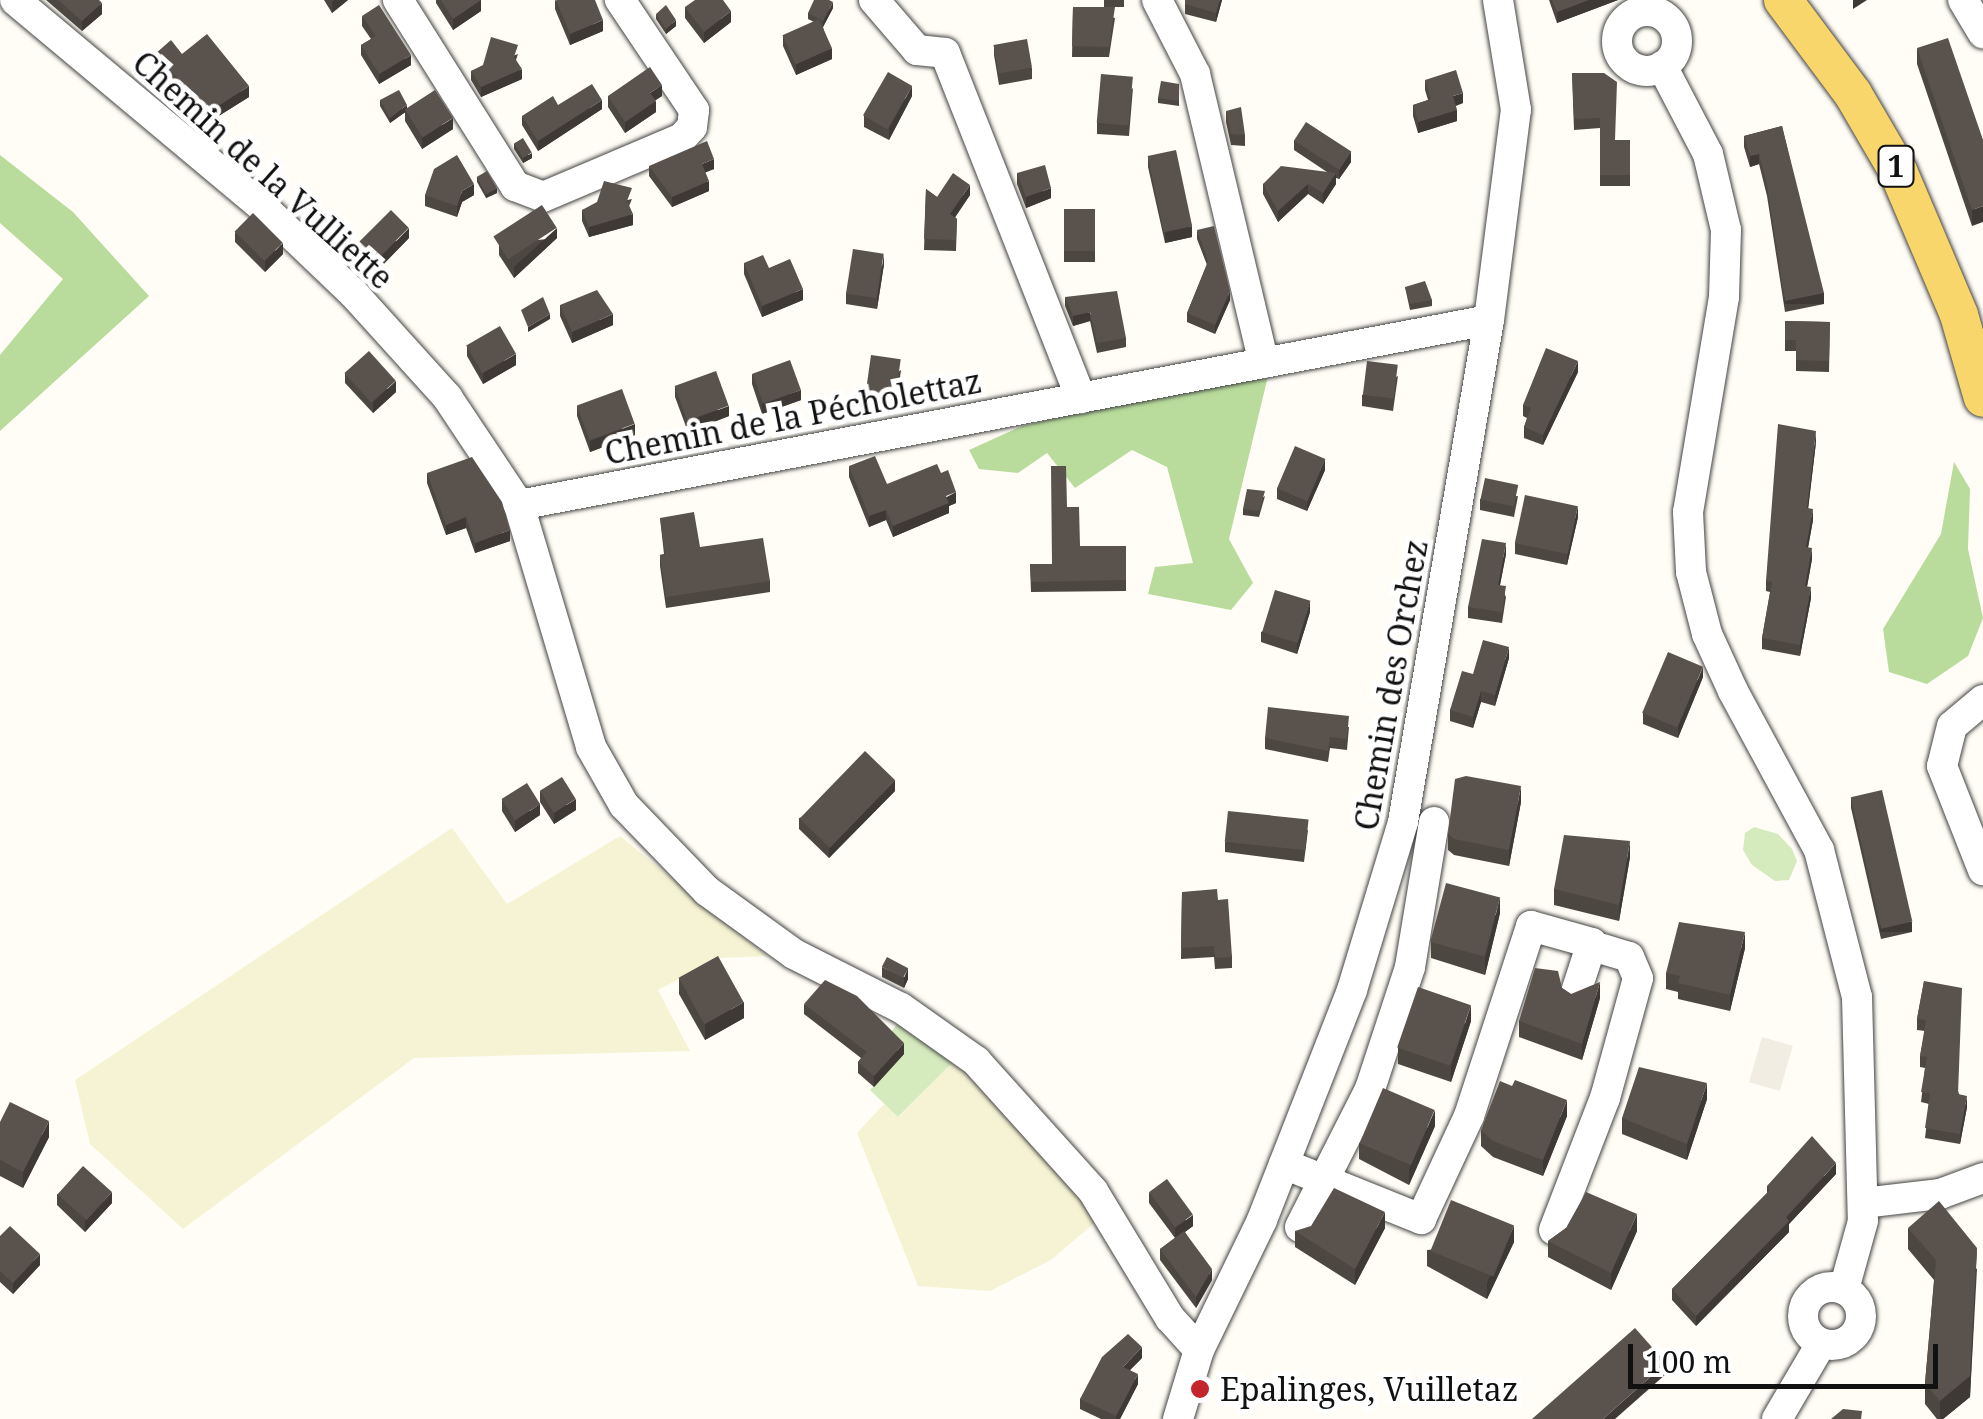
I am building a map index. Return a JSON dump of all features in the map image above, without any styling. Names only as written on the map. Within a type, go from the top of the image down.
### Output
[{"type":"main road","name":"1","points":[[1783,0],[1854,94],[1898,171],[1977,358],[1983,398]]},
{"type":"street","name":"Chemin de la Vulliette","points":[[15,0],[266,210],[354,294],[447,397],[519,505],[592,747],[624,806],[707,891],[794,954],[902,1008],[976,1061],[1093,1191],[1170,1318],[1199,1350]]},
{"type":"street","points":[[398,0],[515,186],[543,197],[682,138],[692,127],[694,110],[620,0]]},
{"type":"street","points":[[874,0],[917,50],[940,52],[1081,398]]},
{"type":"street","points":[[1157,0],[1195,74],[1264,362]]},
{"type":"street","name":"Chemin des Orchez","points":[[1178,1419],[1199,1350],[1284,1164],[1352,990],[1403,822],[1490,320],[1516,110],[1498,0]]},
{"type":"street","points":[[1962,0],[1983,33]]},
{"type":"street","points":[[1662,66],[1708,154],[1726,230],[1724,297],[1688,512],[1691,572],[1707,634],[1798,803],[1843,924],[1858,1013],[1863,1203],[1844,1289]]},
{"type":"street","name":"Chemin de la Pécholettaz","points":[[519,505],[1490,320]]},
{"type":"street","points":[[1983,700],[1952,726],[1942,766],[1983,870]]},
{"type":"street","points":[[1300,1227],[1370,1089],[1410,967],[1434,822]]},
{"type":"street","points":[[1284,1164],[1328,1177],[1420,1219],[1469,1116],[1532,926],[1592,943],[1576,992]]},
{"type":"street","points":[[1554,1230],[1605,1098],[1638,978],[1629,957],[1602,949]]},
{"type":"street","points":[[1863,1203],[1940,1194],[1983,1178]]},
{"type":"street","points":[[1821,1289],[1844,1289],[1860,1307],[1860,1328],[1842,1344],[1821,1344],[1805,1328],[1805,1305],[1821,1289]]},
{"type":"street","points":[[1777,1419],[1821,1344]]},
{"type":"shaded area","points":[[452,828],[507,904],[620,836],[767,956],[720,958],[658,990],[690,1051],[414,1058],[183,1229],[90,1144],[75,1080]]},
{"type":"shaded area","points":[[1762,1037],[1793,1046],[1780,1091],[1749,1082]]},
{"type":"shaded area","points":[[959,1056],[1100,1218],[1051,1260],[990,1291],[918,1286],[857,1133],[884,1104],[899,1117]]},
{"type":"green space","points":[[0,155],[73,212],[149,296],[0,431],[0,355],[63,279],[0,223]]},
{"type":"green space","points":[[1268,376],[1229,539],[1253,583],[1231,610],[1148,594],[1155,567],[1193,563],[1167,467],[1132,450],[1075,488],[1047,453],[1018,473],[979,469],[969,450],[1022,426],[1184,388]]},
{"type":"green space","points":[[1954,462],[1970,489],[1968,549],[1983,618],[1968,656],[1927,684],[1889,672],[1883,629],[1941,534]]},
{"type":"green space","points":[[1754,827],[1778,834],[1792,849],[1797,861],[1789,880],[1775,881],[1752,865],[1743,850],[1745,833]]},
{"type":"green space","points":[[902,1017],[959,1056],[898,1117],[870,1090],[904,1054],[887,1038]]},
{"type":"building","points":[[58,0],[99,0],[102,3],[82,21]]},
{"type":"building","points":[[441,0],[481,0],[453,19]]},
{"type":"building","points":[[556,0],[595,0],[603,20],[570,34]]},
{"type":"building","points":[[695,0],[723,0],[731,11],[704,32],[685,7]]},
{"type":"building","points":[[814,0],[833,2],[823,21],[808,13]]},
{"type":"building","points":[[1185,0],[1220,0],[1216,13],[1185,4]]},
{"type":"building","points":[[1552,0],[1589,0],[1557,12]]},
{"type":"building","points":[[379,5],[411,55],[379,74],[361,45],[376,36],[362,16]]},
{"type":"building","points":[[666,5],[676,20],[666,29],[656,14]]},
{"type":"building","points":[[1073,7],[1115,7],[1109,47],[1072,46]]},
{"type":"building","points":[[819,19],[832,48],[795,65],[782,35]]},
{"type":"building","points":[[207,34],[249,86],[209,112],[155,54],[171,40],[182,54]]},
{"type":"building","points":[[491,37],[518,45],[514,57],[522,69],[481,87],[471,71],[483,65]]},
{"type":"building","points":[[1948,38],[1983,140],[1983,206],[1972,210],[1917,48]]},
{"type":"building","points":[[1027,39],[1032,68],[999,73],[994,45]]},
{"type":"building","points":[[650,67],[662,85],[650,93],[656,101],[625,122],[608,96]]},
{"type":"building","points":[[1456,70],[1463,93],[1453,96],[1457,110],[1418,122],[1413,105],[1431,99],[1425,80]]},
{"type":"building","points":[[888,72],[912,86],[887,129],[863,115]]},
{"type":"building","points":[[1572,73],[1604,73],[1617,82],[1615,140],[1630,140],[1630,175],[1600,175],[1600,118],[1574,119]]},
{"type":"building","points":[[1101,74],[1133,77],[1129,126],[1097,123]]},
{"type":"building","points":[[1161,81],[1179,84],[1179,101],[1158,98]]},
{"type":"building","points":[[592,84],[602,100],[538,141],[522,116],[553,96],[558,105]]},
{"type":"building","points":[[399,90],[407,105],[390,118],[380,100]]},
{"type":"building","points":[[435,90],[453,118],[423,137],[405,110]]},
{"type":"building","points":[[1241,107],[1245,135],[1231,134],[1226,111]]},
{"type":"building","points":[[1306,122],[1351,151],[1339,170],[1294,140]]},
{"type":"building","points":[[1782,126],[1824,293],[1785,301],[1767,185],[1759,154],[1750,156],[1744,136]]},
{"type":"building","points":[[523,138],[532,153],[523,158],[514,143]]},
{"type":"building","points":[[707,141],[714,159],[702,164],[709,181],[672,197],[649,166]]},
{"type":"building","points":[[1176,150],[1192,226],[1164,232],[1148,156]]},
{"type":"building","points":[[457,155],[474,184],[462,191],[457,206],[425,195],[434,169]]},
{"type":"building","points":[[1045,165],[1051,188],[1026,197],[1017,173]]},
{"type":"building","points":[[1281,166],[1336,173],[1323,193],[1308,184],[1278,211],[1263,184]]},
{"type":"building","points":[[487,171],[497,188],[487,194],[477,177]]},
{"type":"building","points":[[953,173],[970,185],[950,214],[957,219],[956,240],[924,239],[926,189],[937,197]]},
{"type":"building","points":[[604,181],[632,188],[627,201],[633,214],[589,227],[582,210],[597,202]]},
{"type":"building","points":[[542,205],[557,228],[508,259],[493,237]]},
{"type":"building","points":[[1064,209],[1095,209],[1095,251],[1064,251]]},
{"type":"building","points":[[391,210],[409,228],[368,268],[351,250]]},
{"type":"building","points":[[253,213],[283,243],[264,261],[235,231]]},
{"type":"building","points":[[1214,226],[1230,291],[1215,325],[1187,313],[1208,261],[1197,230]]},
{"type":"building","points":[[853,249],[884,254],[877,298],[846,293]]},
{"type":"building","points":[[763,255],[769,268],[790,259],[803,289],[762,306],[744,263]]},
{"type":"building","points":[[1425,281],[1432,300],[1410,304],[1405,287]]},
{"type":"building","points":[[597,290],[613,314],[572,332],[560,305]]},
{"type":"building","points":[[1117,291],[1126,338],[1097,343],[1090,312],[1073,316],[1065,297]]},
{"type":"building","points":[[543,297],[550,314],[528,327],[521,310]]},
{"type":"building","points":[[1785,321],[1830,322],[1829,361],[1796,360],[1796,340],[1785,340]]},
{"type":"building","points":[[500,326],[516,354],[482,373],[466,346]]},
{"type":"building","points":[[1546,348],[1578,361],[1543,435],[1524,427],[1531,408],[1523,405]]},
{"type":"building","points":[[369,351],[396,381],[371,403],[344,373]]},
{"type":"building","points":[[871,355],[901,359],[896,396],[866,392]]},
{"type":"building","points":[[790,360],[801,390],[763,404],[752,374]]},
{"type":"building","points":[[1367,361],[1398,365],[1394,399],[1363,395]]},
{"type":"building","points":[[716,371],[729,406],[687,421],[675,386]]},
{"type":"building","points":[[622,389],[635,424],[590,440],[577,405]]},
{"type":"building","points":[[1778,424],[1816,431],[1807,508],[1813,509],[1806,547],[1812,548],[1805,586],[1811,587],[1800,645],[1762,638],[1772,582],[1766,581]]},
{"type":"building","points":[[1295,446],[1325,459],[1307,501],[1277,488]]},
{"type":"building","points":[[875,456],[887,484],[937,464],[941,473],[948,470],[956,492],[946,496],[949,503],[893,526],[886,510],[869,516],[849,466]]},
{"type":"building","points":[[472,457],[502,502],[510,530],[475,543],[466,517],[446,525],[427,473]]},
{"type":"building","points":[[1051,466],[1066,466],[1067,507],[1079,507],[1080,546],[1126,546],[1126,580],[1031,582],[1030,564],[1052,564]]},
{"type":"building","points":[[1485,478],[1518,485],[1514,507],[1480,500]]},
{"type":"building","points":[[1247,489],[1265,491],[1259,511],[1243,509]]},
{"type":"building","points":[[1525,495],[1578,506],[1568,554],[1515,543]]},
{"type":"building","points":[[694,512],[700,547],[763,538],[770,581],[666,597],[660,518]]},
{"type":"building","points":[[1482,539],[1506,543],[1498,585],[1506,586],[1502,612],[1468,607]]},
{"type":"building","points":[[1275,590],[1310,601],[1298,643],[1262,632]]},
{"type":"building","points":[[1483,640],[1509,647],[1495,695],[1481,691],[1473,717],[1450,710],[1462,671],[1473,674]]},
{"type":"building","points":[[1668,652],[1703,667],[1677,728],[1642,713]]},
{"type":"building","points":[[1268,707],[1349,716],[1347,739],[1330,737],[1328,751],[1265,738]]},
{"type":"building","points":[[865,751],[895,780],[830,848],[800,819]]},
{"type":"building","points":[[1466,776],[1521,786],[1509,850],[1454,839],[1448,834],[1455,779]]},
{"type":"building","points":[[562,777],[576,799],[554,813],[540,791]]},
{"type":"building","points":[[527,783],[540,804],[515,820],[502,799]]},
{"type":"building","points":[[1882,790],[1912,922],[1881,929],[1851,797]]},
{"type":"building","points":[[1228,811],[1309,819],[1305,850],[1225,842]]},
{"type":"building","points":[[1564,835],[1630,841],[1619,905],[1554,889]]},
{"type":"building","points":[[1446,883],[1500,897],[1484,956],[1430,942]]},
{"type":"building","points":[[1217,889],[1218,900],[1228,899],[1232,957],[1215,958],[1214,946],[1181,948],[1182,892]]},
{"type":"building","points":[[1679,922],[1745,932],[1730,995],[1678,983],[1680,976],[1666,973]]},
{"type":"building","points":[[718,956],[744,1002],[704,1024],[679,978]]},
{"type":"building","points":[[887,957],[908,968],[903,978],[882,967]]},
{"type":"building","points":[[1535,968],[1558,971],[1562,988],[1571,994],[1600,982],[1582,1044],[1519,1021]]},
{"type":"building","points":[[825,980],[857,996],[904,1043],[874,1076],[858,1062],[867,1052],[804,1004]]},
{"type":"building","points":[[1924,981],[1962,988],[1958,1094],[1967,1096],[1960,1134],[1925,1128],[1930,1093],[1921,1092],[1927,1057],[1920,1056],[1926,1020],[1917,1019]]},
{"type":"building","points":[[1418,987],[1471,1005],[1450,1066],[1397,1048]]},
{"type":"building","points":[[1639,1067],[1707,1083],[1687,1144],[1622,1118]]},
{"type":"building","points":[[1515,1080],[1567,1100],[1543,1160],[1493,1141],[1481,1130],[1500,1081],[1512,1086]]},
{"type":"building","points":[[1383,1088],[1435,1110],[1411,1165],[1360,1143]]},
{"type":"building","points":[[10,1102],[49,1121],[23,1172],[0,1160],[0,1122]]},
{"type":"building","points":[[1812,1136],[1836,1163],[1786,1217],[1789,1221],[1696,1316],[1672,1289],[1770,1190],[1767,1186]]},
{"type":"building","points":[[83,1166],[112,1192],[87,1220],[58,1194]]},
{"type":"building","points":[[1167,1179],[1193,1215],[1175,1228],[1149,1192]]},
{"type":"building","points":[[1334,1188],[1385,1212],[1355,1269],[1295,1231],[1311,1226]]},
{"type":"building","points":[[1586,1192],[1637,1214],[1611,1273],[1548,1241],[1566,1228]]},
{"type":"building","points":[[1451,1200],[1514,1225],[1493,1276],[1430,1251]]},
{"type":"building","points":[[1939,1201],[1977,1248],[1970,1376],[1940,1401],[1925,1383],[1936,1260],[1908,1228]]},
{"type":"building","points":[[10,1226],[40,1254],[13,1283],[0,1271],[0,1236]]},
{"type":"building","points":[[1184,1231],[1212,1269],[1196,1297],[1160,1249]]},
{"type":"building","points":[[1635,1328],[1666,1363],[1603,1419],[1532,1419]]},
{"type":"building","points":[[1128,1334],[1142,1347],[1123,1367],[1138,1374],[1116,1416],[1080,1399],[1102,1357]]},
{"type":"building","points":[[1843,1409],[1862,1411],[1861,1419],[1831,1419]]},
{"type":"place","name":"Epalinges, Vuilletaz","points":[[1200,1389]]}]
